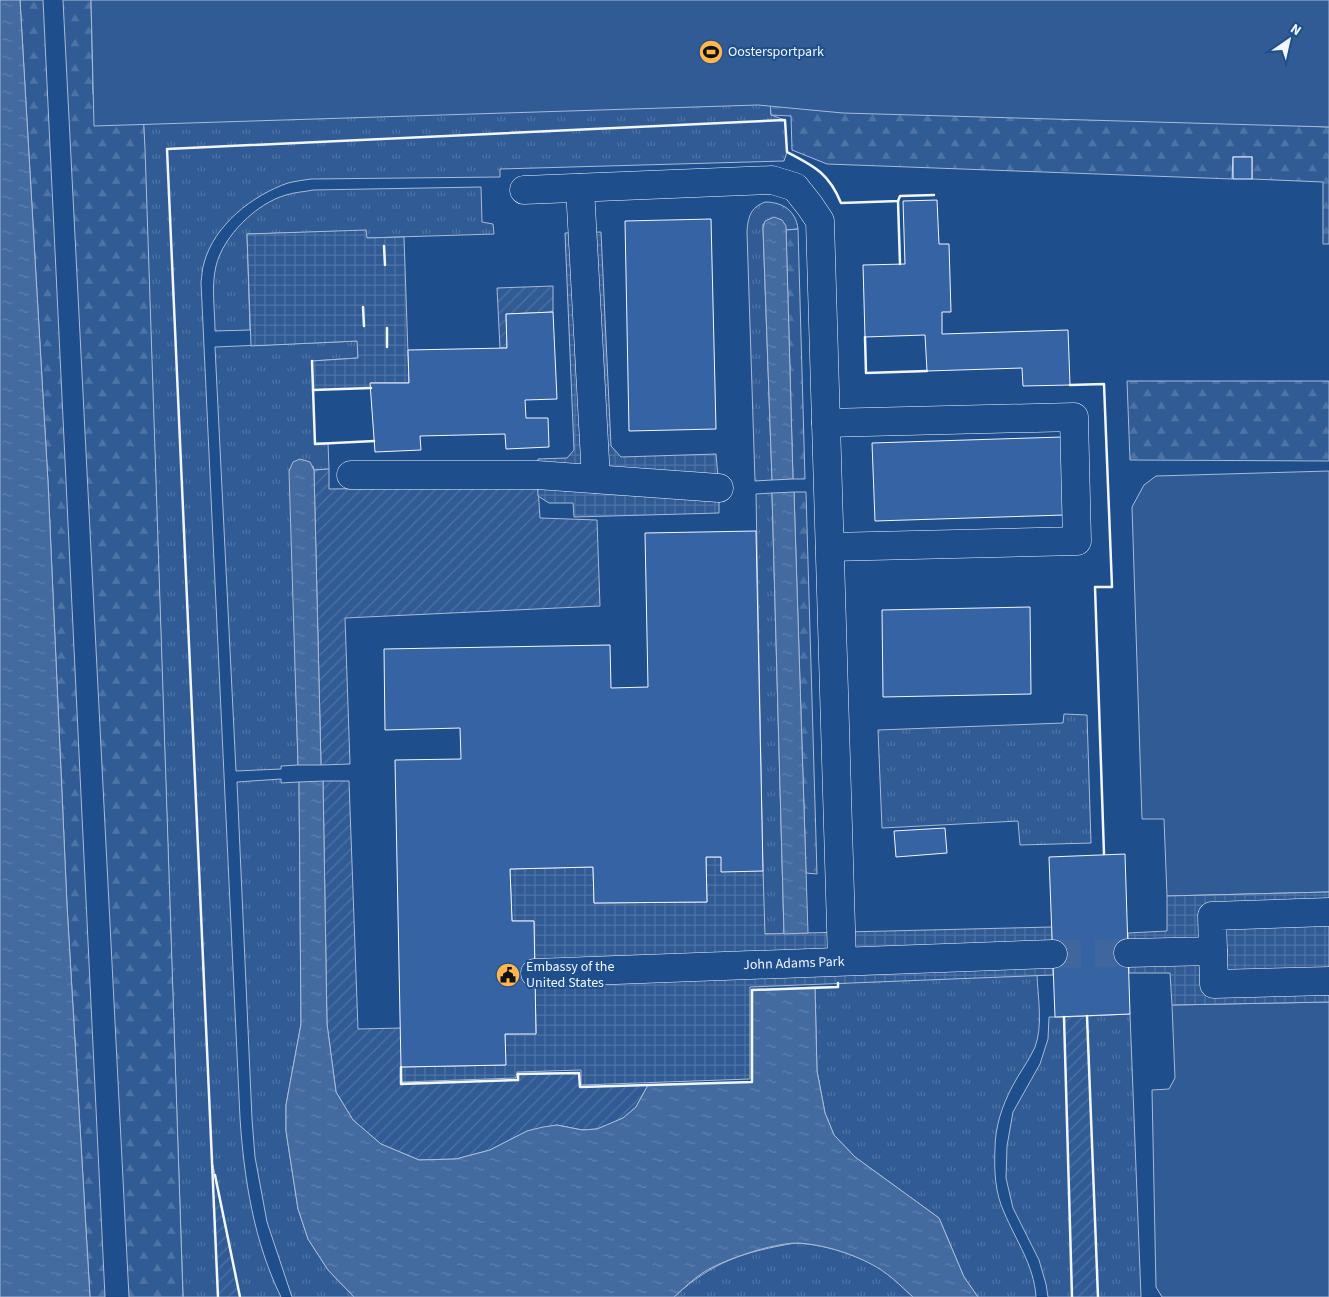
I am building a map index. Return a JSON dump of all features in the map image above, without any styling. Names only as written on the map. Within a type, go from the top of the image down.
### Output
[{"type":"lane","points":[[524,190],[772,180],[795,187],[820,222],[842,961]]},
{"type":"lane","points":[[580,188],[596,479]]},
{"type":"lane","points":[[826,423],[1074,417],[1077,541],[830,547]]},
{"type":"lane","points":[[351,475],[537,474],[719,488]]},
{"type":"lane","points":[[1329,912],[1212,916],[1214,984],[1329,981]]},
{"type":"lane","points":[[1128,953],[1213,951]]},
{"type":"lane","name":"John Adams Park","points":[[535,973],[1053,954]]},
{"type":"green space","points":[[20,0],[43,0],[105,1297],[90,1297],[67,905],[48,482]]},
{"type":"green space","points":[[63,0],[91,0],[93,94],[142,93],[183,1297],[129,1297]]},
{"type":"green space","points":[[770,101],[771,115],[785,120],[787,152],[784,161],[500,169],[500,177],[303,180],[275,188],[249,204],[226,224],[216,236],[209,249],[203,265],[201,282],[240,1118],[244,1164],[257,1232],[281,1297],[240,1297],[213,1165],[218,1297],[183,1297],[143,107]]},
{"type":"green space","points":[[770,101],[1329,127],[1329,244],[1323,244],[1323,182],[1252,179],[1252,157],[1233,157],[1232,179],[827,164],[792,150],[791,116],[771,115]]},
{"type":"green space","points":[[481,187],[482,222],[493,224],[494,234],[366,238],[366,231],[247,234],[250,330],[215,331],[214,282],[216,266],[220,255],[226,243],[243,222],[264,205],[275,199],[289,194],[313,190]]},
{"type":"green space","points":[[765,202],[772,202],[787,209],[795,217],[798,229],[786,230],[784,223],[763,224],[772,480],[755,481],[747,232],[748,222],[753,210]]},
{"type":"green space","points":[[798,229],[805,479],[793,479],[786,230]]},
{"type":"green space","points":[[553,286],[553,312],[506,314],[507,348],[500,348],[497,288]]},
{"type":"green space","points":[[358,341],[358,358],[312,361],[315,443],[328,443],[329,469],[314,470],[313,466],[290,469],[298,765],[281,766],[281,769],[236,771],[215,347]]},
{"type":"green space","points":[[1127,381],[1329,381],[1329,461],[1130,460]]},
{"type":"green space","points":[[329,469],[329,489],[538,487],[540,518],[597,520],[600,606],[345,618],[350,764],[321,765],[314,470]]},
{"type":"green space","points":[[794,492],[806,492],[817,874],[806,873]]},
{"type":"green space","points":[[772,493],[784,934],[764,934],[756,494]]},
{"type":"green space","points":[[1064,714],[1087,715],[1091,843],[1020,845],[1018,821],[882,828],[878,730],[1063,723]]},
{"type":"green space","points":[[281,779],[281,783],[299,782],[301,1024],[286,1105],[286,1131],[298,1209],[308,1239],[328,1270],[354,1297],[292,1297],[267,1222],[255,1157],[237,782]]},
{"type":"green space","points":[[323,781],[349,781],[358,1029],[401,1028],[402,1083],[518,1080],[518,1074],[579,1073],[580,1087],[648,1085],[636,1107],[623,1118],[597,1129],[582,1130],[557,1125],[527,1131],[490,1150],[456,1159],[419,1160],[381,1144],[353,1120],[336,1092],[327,1024]]},
{"type":"green space","points":[[1037,975],[1039,1030],[1035,1047],[1012,1087],[1002,1109],[995,1141],[996,1181],[999,1197],[1032,1274],[1036,1297],[978,1297],[964,1277],[939,1218],[855,1157],[834,1135],[825,1113],[817,1071],[815,987],[838,987],[838,983]]},
{"type":"green space","points":[[1130,1014],[1141,1297],[1098,1297],[1087,1016]]},
{"type":"green space","points":[[1087,1016],[1098,1297],[1072,1297],[1064,1017]]},
{"type":"green space","points":[[1049,1017],[1064,1017],[1072,1297],[1048,1297],[1039,1260],[1013,1208],[1006,1178],[1007,1146],[1013,1112],[1040,1064],[1048,1039]]},
{"type":"green space","points":[[212,1163],[240,1297],[218,1297]]},
{"type":"green space","points":[[795,1243],[834,1249],[870,1263],[887,1274],[913,1297],[674,1297],[716,1266],[760,1250]]},
{"type":"shaded area","name":"Oostersportpark","points":[[91,0],[1329,0],[1329,127],[843,113],[758,105],[94,126]]},
{"type":"shaded area","points":[[366,230],[367,238],[404,237],[409,383],[371,383],[371,388],[313,390],[312,361],[358,358],[357,341],[251,346],[247,234]]},
{"type":"shaded area","points":[[601,232],[611,446],[621,457],[716,454],[719,513],[574,517],[573,503],[549,503],[538,496],[538,459],[567,458],[574,450],[565,233]]},
{"type":"shaded area","points":[[1329,471],[1329,892],[1167,896],[1164,819],[1142,819],[1132,507],[1144,485],[1156,476]]},
{"type":"shaded area","points":[[706,857],[721,857],[763,871],[765,934],[1052,927],[1053,975],[750,987],[750,1079],[581,1085],[581,1070],[517,1072],[516,1078],[402,1082],[401,1067],[505,1065],[505,1034],[536,1033],[534,921],[512,921],[510,869],[593,867],[594,903],[707,902]]},
{"type":"shaded area","points":[[1329,892],[1329,1002],[1172,1005],[1170,973],[1129,973],[1128,933],[1167,931],[1167,896]]},
{"type":"shaded area","points":[[1329,1002],[1329,1297],[1162,1297],[1156,1287],[1152,1090],[1169,1089],[1175,1078],[1172,1005]]},
{"type":"water","points":[[0,0],[20,0],[48,482],[67,905],[90,1297],[0,1297]]},
{"type":"water","points":[[774,217],[782,220],[786,226],[793,479],[772,480],[763,228],[765,221]]},
{"type":"water","points":[[300,459],[310,462],[314,470],[321,765],[298,765],[289,471],[293,462]]},
{"type":"water","points":[[794,492],[808,933],[784,934],[772,493]]},
{"type":"water","points":[[323,781],[327,1024],[336,1092],[353,1120],[381,1144],[419,1160],[456,1159],[490,1150],[527,1131],[543,1127],[557,1125],[582,1130],[597,1129],[623,1118],[636,1107],[648,1085],[752,1082],[752,990],[815,987],[817,1071],[825,1113],[834,1135],[855,1157],[939,1218],[964,1277],[978,1297],[913,1297],[888,1275],[863,1260],[826,1247],[798,1243],[763,1249],[724,1262],[700,1275],[674,1297],[354,1297],[328,1270],[308,1239],[298,1209],[286,1131],[286,1105],[301,1024],[299,782]]},
{"type":"building","points":[[1233,157],[1252,157],[1252,179],[1233,179]]},
{"type":"building","points":[[937,200],[939,244],[949,244],[951,312],[942,312],[942,334],[1068,330],[1070,385],[1023,386],[1022,368],[927,371],[925,335],[865,337],[863,265],[905,264],[903,201]]},
{"type":"building","points":[[711,219],[716,429],[629,431],[625,221]]},
{"type":"building","points":[[553,312],[557,399],[525,400],[526,418],[548,418],[549,447],[506,449],[505,434],[420,436],[421,450],[375,452],[370,383],[409,383],[408,350],[507,348],[506,314]]},
{"type":"building","points":[[1062,437],[1064,515],[875,521],[872,443]]},
{"type":"building","points":[[756,531],[763,871],[721,872],[721,857],[706,857],[707,902],[594,903],[593,867],[510,869],[512,921],[534,921],[536,1034],[505,1034],[506,1065],[401,1067],[395,760],[461,759],[460,728],[385,730],[384,649],[610,645],[611,688],[648,687],[645,533]]},
{"type":"building","points":[[1030,607],[1031,694],[883,697],[882,610]]},
{"type":"building","points":[[945,828],[947,853],[896,857],[894,831]]},
{"type":"building","points":[[1125,854],[1130,1014],[1055,1017],[1049,857]]},
{"type":"tunnel","points":[[1053,954],[1128,953]]},
{"type":"wall","points":[[218,1297],[167,149],[785,120],[787,152],[813,166],[826,177],[841,203],[898,201],[900,196],[934,195]]},
{"type":"wall","points":[[898,201],[900,264]]},
{"type":"wall","points":[[384,246],[385,265]]},
{"type":"wall","points":[[363,307],[364,326]]},
{"type":"wall","points":[[387,328],[387,347]]},
{"type":"wall","points":[[865,337],[866,373],[927,371]]},
{"type":"wall","points":[[312,361],[315,444],[374,441]]},
{"type":"wall","points":[[1070,385],[1104,384],[1112,587],[1095,587],[1104,854]]},
{"type":"wall","points":[[313,390],[371,388]]},
{"type":"wall","points":[[401,1067],[401,1084],[518,1080],[518,1074],[579,1073],[580,1087],[752,1082],[752,990],[838,987],[838,983]]},
{"type":"wall","points":[[1087,1016],[1098,1297]]},
{"type":"wall","points":[[1064,1017],[1072,1297]]},
{"type":"wall","points":[[215,1175],[240,1297]]},
{"type":"place","name":"Oostersportpark","points":[[711,52]]},
{"type":"place","name":"Embassy of the United States","points":[[508,975]]}]
